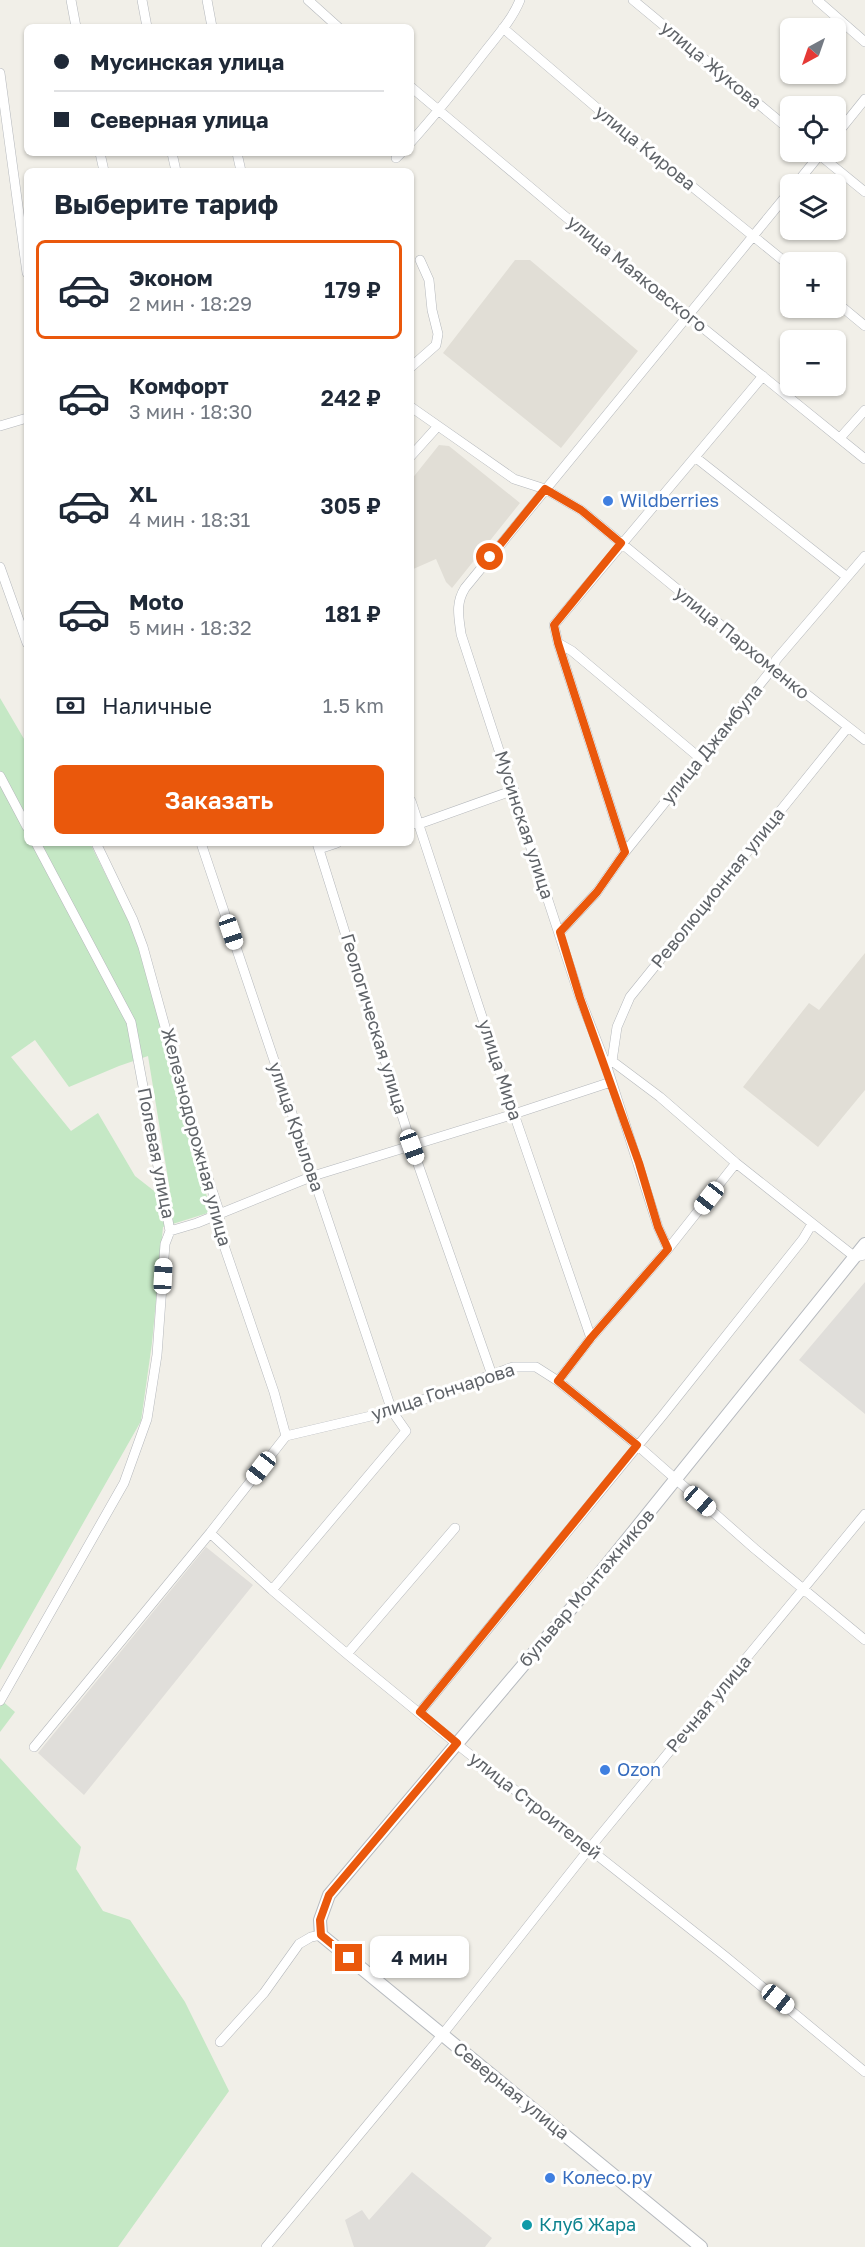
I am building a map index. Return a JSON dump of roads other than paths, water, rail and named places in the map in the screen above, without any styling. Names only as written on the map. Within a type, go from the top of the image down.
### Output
[{"type":"street","points":[[71,0],[75,24]]},
{"type":"street","points":[[142,0],[146,24]]},
{"type":"street","points":[[207,0],[211,24]]},
{"type":"street","points":[[308,0],[335,24]]},
{"type":"street","points":[[414,139],[440,110],[503,28],[520,0]]},
{"type":"street","name":"улица Жукова","points":[[633,0],[780,122]]},
{"type":"street","points":[[817,0],[865,42]]},
{"type":"street","name":"улица Кирова","points":[[503,28],[616,125],[780,258]]},
{"type":"street","points":[[0,73],[24,251]]},
{"type":"street","name":"улица Маяковского","points":[[414,89],[561,213],[865,459]]},
{"type":"street","points":[[846,123],[865,99]]},
{"type":"street","points":[[831,162],[865,192]]},
{"type":"street","name":"Мусинская улица","points":[[668,1249],[658,1227],[611,1082],[608,1061],[580,998],[514,790],[461,634],[457,609],[459,598],[465,588],[780,204]]},
{"type":"street","points":[[414,364],[436,345],[438,334],[432,310],[429,280],[420,260]]},
{"type":"street","points":[[846,310],[865,326]]},
{"type":"street","points":[[625,852],[554,625],[763,376]]},
{"type":"street","name":"улица Пархоменко","points":[[414,409],[514,478],[545,489],[581,510],[773,669],[865,740]]},
{"type":"street","points":[[840,438],[865,410]]},
{"type":"street","points":[[0,426],[24,419]]},
{"type":"street","points":[[414,453],[438,426]]},
{"type":"street","points":[[695,457],[847,577]]},
{"type":"street","name":"улица Джамбула","points":[[560,932],[597,892],[625,852],[773,669],[777,660],[865,556]]},
{"type":"street","points":[[0,567],[24,635]]},
{"type":"street","points":[[558,643],[572,651],[701,759]]},
{"type":"street","name":"Революционная улица","points":[[608,1061],[617,1027],[630,997],[848,727]]},
{"type":"street","points":[[0,776],[24,821]]},
{"type":"street","points":[[415,823],[514,790]]},
{"type":"street","name":"улица Мира","points":[[415,823],[591,1338]]},
{"type":"street","name":"Полевая улица","points":[[0,1701],[124,1483],[147,1419],[158,1355],[165,1244],[170,1231],[131,1022],[38,846]]},
{"type":"street","name":"Железнодорожная улица","points":[[97,846],[133,920],[143,948],[201,1157],[220,1214],[218,1228],[274,1392],[286,1436]]},
{"type":"street","name":"улица Крылова","points":[[202,846],[392,1411],[406,1431],[272,1590]]},
{"type":"street","name":"Геологическая улица","points":[[318,846],[412,1147],[492,1375]]},
{"type":"street","points":[[608,1061],[660,1097],[736,1163],[812,1224],[860,1256]]},
{"type":"street","points":[[170,1231],[197,1223],[313,1176],[412,1147],[611,1082]]},
{"type":"street","points":[[558,1381],[736,1163]]},
{"type":"street","points":[[420,1712],[720,1344],[812,1224]]},
{"type":"street","name":"бульвар Монтажников","points":[[321,1935],[320,1920],[329,1895],[570,1610],[860,1256],[865,1244]]},
{"type":"street","name":"улица Гончарова","points":[[286,1436],[392,1411],[513,1366],[536,1367],[558,1381],[637,1445],[755,1549],[865,1640]]},
{"type":"street","points":[[34,1747],[210,1533],[286,1436]]},
{"type":"street","name":"Речная улица","points":[[266,2247],[442,2035],[589,1849],[865,1514]]},
{"type":"street","points":[[347,1654],[455,1528]]},
{"type":"street","name":"улица Строителей","points":[[210,1533],[347,1654],[865,2072]]},
{"type":"street","points":[[220,2042],[264,1993],[298,1944],[321,1935]]},
{"type":"street","name":"Северная улица","points":[[321,1935],[702,2247]]},
{"type":"place","name":"Wildberries","points":[[608,501]]},
{"type":"place","name":"Ozon","points":[[605,1770]]},
{"type":"place","name":"Колесо.ру","points":[[550,2178]]},
{"type":"place","name":"Клуб Жара","points":[[527,2225]]}]
